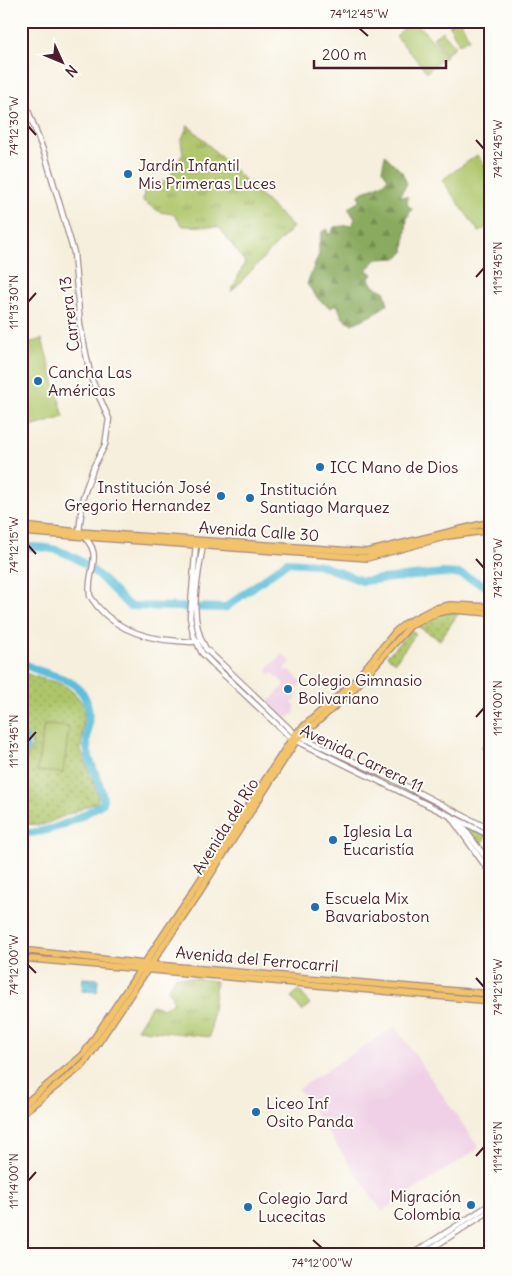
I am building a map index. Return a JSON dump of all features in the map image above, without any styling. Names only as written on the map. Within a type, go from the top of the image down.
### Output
[{"type":"main road","name":"Avenida Calle 30","points":[[203,544],[367,552],[491,522]]},
{"type":"main road","name":"Avenida Calle 30","points":[[21,526],[367,558],[448,536],[491,530]]},
{"type":"main road","name":"Avenida Calle 30","points":[[21,532],[86,538],[196,543]]},
{"type":"main road","name":"Avenida del Río","points":[[21,1114],[84,1064],[296,737],[353,683],[396,631],[406,622],[433,609],[450,605],[491,607]]},
{"type":"main road","name":"Avenida del Río","points":[[21,1108],[83,1055],[145,968],[152,964],[296,737],[353,690],[410,626],[436,613],[453,610],[491,613]]},
{"type":"main road","name":"Avenida del Ferrocarril","points":[[21,950],[145,968]]},
{"type":"main road","points":[[159,954],[162,962],[168,966]]},
{"type":"main road","name":"Avenida del Ferrocarril","points":[[21,958],[145,968],[491,1002]]},
{"type":"main road","name":"Avenida del Ferrocarril","points":[[152,964],[491,994]]},
{"type":"street","name":"Carrera 13","points":[[21,92],[46,158],[74,254],[80,325],[91,378],[105,406],[109,419],[105,446],[94,466],[83,497],[79,532]]},
{"type":"street","points":[[79,532],[93,546],[94,560],[90,579],[90,596],[105,612],[137,635],[155,640],[198,642]]},
{"type":"street","name":"Avenida Carrera 11","points":[[196,543],[192,617],[198,642],[296,737],[450,813],[491,830]]},
{"type":"street","name":"Avenida Carrera 11","points":[[194,589],[203,544]]},
{"type":"street","points":[[450,813],[457,819],[491,864]]},
{"type":"street","points":[[450,813],[491,874]]},
{"type":"street","points":[[457,819],[491,836]]},
{"type":"street","points":[[411,1255],[491,1204]]},
{"type":"street","points":[[421,1255],[491,1210]]},
{"type":"shaded area","name":"Colegio Gimnasio Bolivariano","points":[[283,654],[291,662],[284,669],[287,671],[289,669],[302,683],[291,693],[297,699],[292,703],[296,707],[295,712],[286,720],[268,702],[285,685],[273,673],[271,675],[266,670]]},
{"type":"shaded area","points":[[395,1026],[479,1148],[382,1211],[298,1089]]},
{"type":"green space","points":[[412,21],[415,21],[446,56],[427,72],[396,36]]},
{"type":"green space","points":[[461,21],[469,39],[459,44],[449,25]]},
{"type":"green space","points":[[442,31],[455,46],[446,54],[433,38]]},
{"type":"green space","points":[[188,125],[293,227],[231,292],[245,262],[219,227],[183,226],[173,214],[160,212],[143,201],[145,185],[168,181],[183,153],[181,141]]},
{"type":"green space","points":[[385,155],[402,172],[407,184],[399,196],[408,197],[407,204],[412,209],[407,218],[404,252],[396,258],[377,259],[366,270],[373,274],[369,278],[372,285],[384,291],[388,304],[372,315],[352,324],[342,317],[337,304],[331,308],[319,300],[307,284],[319,254],[322,232],[327,229],[328,234],[331,234],[334,227],[352,225],[355,219],[348,208],[360,201],[359,195],[363,192],[382,184],[388,178],[382,170]]},
{"type":"green space","points":[[477,155],[491,175],[491,224],[479,232],[442,180]]},
{"type":"green space","name":"Cancha Las Américas","points":[[42,339],[64,417],[21,430],[21,345]]},
{"type":"green space","points":[[460,611],[440,640],[417,626],[440,614]]},
{"type":"green space","points":[[411,630],[416,634],[395,662],[387,656]]},
{"type":"green space","points":[[21,670],[39,678],[62,684],[77,696],[85,707],[81,750],[98,795],[97,802],[43,825],[21,824],[21,775],[32,745],[30,739],[21,730]]},
{"type":"green space","points":[[44,725],[69,727],[63,773],[37,771]]},
{"type":"green space","points":[[491,735],[491,754],[481,748]]},
{"type":"green space","points":[[462,824],[487,835],[480,847]]},
{"type":"green space","points":[[176,976],[216,981],[210,1037],[137,1029],[152,1005],[163,1008],[174,1002],[168,989]]},
{"type":"green space","points":[[299,990],[310,1004],[302,1011],[291,997]]},
{"type":"water","points":[[83,978],[98,979],[97,992],[82,991]]},
{"type":"waterway","points":[[21,548],[39,547],[69,555],[82,562],[106,582],[129,606],[225,608],[287,562],[317,564],[362,581],[443,573],[460,574],[491,588]]},
{"type":"waterway","points":[[21,662],[70,682],[84,696],[89,712],[87,747],[103,797],[103,803],[74,820],[42,831],[21,833]]},
{"type":"waterway","points":[[21,733],[26,744],[21,764]]},
{"type":"place","name":"Jardín Infantil Mis Primeras Luces","points":[[128,174]]},
{"type":"place","name":"Cancha Las Américas","points":[[38,381]]},
{"type":"place","name":"ICC Mano de Dios","points":[[320,467]]},
{"type":"place","name":"Institución José Gregorio Hernandez","points":[[221,496]]},
{"type":"place","name":"Institución Santiago Marquez","points":[[250,498]]},
{"type":"place","name":"Colegio Gimnasio Bolivariano","points":[[288,689]]},
{"type":"place","name":"Iglesia La Eucaristía","points":[[333,840]]},
{"type":"place","name":"Escuela Mix Bavariaboston","points":[[315,907]]},
{"type":"place","name":"Liceo Inf Osito Panda","points":[[256,1112]]},
{"type":"place","name":"Migración Colombia","points":[[471,1205]]},
{"type":"place","name":"Colegio Jard Lucecitas","points":[[248,1207]]}]
